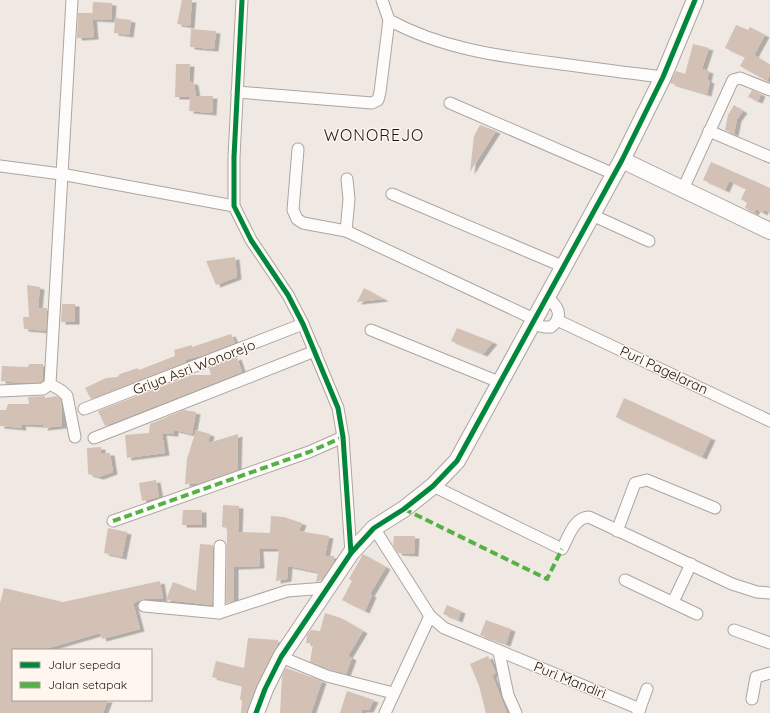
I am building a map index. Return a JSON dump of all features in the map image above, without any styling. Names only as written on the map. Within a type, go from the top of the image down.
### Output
[{"type":"street","points":[[50,384],[72,0]]},
{"type":"street","points":[[242,0],[234,157],[234,206],[252,240],[288,295],[303,324],[338,408],[343,437],[351,553]]},
{"type":"street","points":[[237,92],[372,103],[378,100],[389,20],[382,0]]},
{"type":"street","points":[[256,713],[265,689],[281,657],[351,553],[374,528],[404,509],[434,486],[457,461],[562,266],[622,160],[663,78],[695,0]]},
{"type":"street","points":[[389,20],[411,32],[431,39],[490,55],[663,78]]},
{"type":"street","points":[[683,189],[733,80],[740,78],[770,90]]},
{"type":"street","points":[[450,103],[614,174]]},
{"type":"street","points":[[709,131],[770,157]]},
{"type":"street","points":[[298,149],[293,210],[295,216],[303,223],[346,231],[533,322],[544,327],[551,327],[557,320],[559,311],[556,304],[546,296]]},
{"type":"street","points":[[622,160],[770,231]]},
{"type":"street","points":[[0,166],[61,174],[234,206]]},
{"type":"street","points":[[346,231],[349,198],[347,179]]},
{"type":"street","points":[[392,194],[562,266]]},
{"type":"street","points":[[592,215],[649,240]]},
{"type":"street","name":"Puri Pagelaran","points":[[557,320],[770,420]]},
{"type":"street","name":"Griya Asri Wonorejo","points":[[84,409],[303,324]]},
{"type":"street","points":[[371,330],[500,382]]},
{"type":"street","points":[[94,438],[315,351]]},
{"type":"street","points":[[0,391],[43,389],[50,384]]},
{"type":"street","points":[[50,384],[62,390],[67,396],[75,437]]},
{"type":"street","points":[[113,521],[309,452],[343,437]]},
{"type":"street","points":[[617,531],[635,483],[641,480],[647,480],[715,508]]},
{"type":"street","points":[[434,486],[562,549],[576,523],[584,517],[589,517],[732,584],[757,592],[770,593]]},
{"type":"street","name":"Puri Mandiri","points":[[374,528],[430,616],[444,628],[639,711],[647,689]]},
{"type":"street","points":[[219,612],[220,546]]},
{"type":"street","points":[[673,602],[691,564]]},
{"type":"street","points":[[625,580],[696,614]]},
{"type":"street","points":[[144,606],[219,612],[287,591],[326,588]]},
{"type":"street","points":[[385,713],[393,692],[430,616]]},
{"type":"street","points":[[734,630],[770,643]]},
{"type":"street","points":[[500,652],[508,695],[516,713]]},
{"type":"street","points":[[281,657],[334,678],[393,692]]},
{"type":"street","points":[[752,699],[756,678],[770,673]]},
{"type":"building","points":[[182,0],[192,0],[190,26],[177,24]]},
{"type":"building","points":[[93,2],[112,3],[111,20],[92,19]]},
{"type":"building","points":[[78,13],[92,13],[94,37],[77,38]]},
{"type":"building","points":[[115,18],[131,20],[129,35],[114,33]]},
{"type":"building","points":[[736,25],[748,30],[750,27],[765,35],[754,55],[770,65],[770,74],[767,81],[740,66],[745,57],[725,48]]},
{"type":"building","points":[[191,29],[216,31],[214,49],[190,47]]},
{"type":"building","points":[[693,44],[709,48],[702,69],[709,71],[707,80],[710,81],[707,94],[670,83],[676,71],[685,74]]},
{"type":"building","points":[[176,64],[190,64],[189,81],[194,83],[196,96],[213,96],[212,113],[189,111],[190,97],[175,97]]},
{"type":"building","points":[[752,90],[761,94],[758,101],[748,97]]},
{"type":"building","points":[[734,105],[743,111],[737,119],[734,134],[725,130],[728,115]]},
{"type":"building","points":[[480,125],[496,131],[470,172],[474,136]]},
{"type":"building","points":[[711,162],[770,188],[770,213],[764,210],[763,213],[756,209],[754,213],[745,208],[747,203],[741,199],[746,189],[729,181],[725,190],[703,180]]},
{"type":"building","points":[[235,257],[237,277],[216,285],[206,261]]},
{"type":"building","points":[[27,285],[40,287],[38,308],[47,308],[46,331],[24,329],[23,317],[29,317]]},
{"type":"building","points":[[364,288],[384,299],[357,302]]},
{"type":"building","points":[[62,304],[75,304],[75,322],[61,322]]},
{"type":"building","points":[[457,328],[493,342],[483,354],[451,341]]},
{"type":"building","points":[[231,334],[235,343],[204,355],[185,360],[186,362],[91,399],[85,388],[106,378],[117,377],[120,374],[138,368],[139,370],[175,356],[174,350],[192,345],[192,347]]},
{"type":"building","points":[[237,357],[242,372],[105,426],[98,411],[192,375],[211,375],[209,368]]},
{"type":"building","points":[[29,364],[43,364],[43,380],[41,382],[21,383],[1,381],[2,366],[28,367]]},
{"type":"building","points":[[45,396],[45,398],[57,396],[61,399],[62,426],[43,428],[44,425],[21,424],[22,428],[0,426],[0,410],[6,410],[8,404],[29,404],[28,397]]},
{"type":"building","points":[[624,398],[711,438],[702,457],[616,417]]},
{"type":"building","points":[[184,410],[196,412],[192,434],[174,430],[174,434],[162,433],[165,453],[127,458],[125,435],[149,433],[150,424]]},
{"type":"building","points":[[196,430],[210,434],[208,443],[238,434],[237,470],[200,483],[185,484],[187,459]]},
{"type":"building","points":[[101,447],[101,453],[110,453],[113,472],[99,477],[88,474],[87,448]]},
{"type":"building","points":[[156,480],[159,497],[142,501],[139,483]]},
{"type":"building","points":[[223,505],[239,506],[238,532],[270,533],[271,516],[284,517],[302,523],[299,531],[329,536],[325,556],[334,556],[334,562],[320,581],[316,582],[318,572],[288,566],[287,579],[276,581],[279,549],[259,549],[260,566],[234,567],[234,601],[226,603],[227,528],[222,527]]},
{"type":"building","points":[[183,510],[202,510],[202,525],[182,525]]},
{"type":"building","points":[[108,528],[127,532],[122,557],[104,553]]},
{"type":"building","points":[[394,536],[415,536],[414,554],[398,553],[393,545]]},
{"type":"building","points":[[200,544],[213,545],[212,605],[166,600],[173,582],[196,591]]},
{"type":"building","points":[[363,554],[386,567],[370,594],[372,595],[365,611],[342,600],[352,581],[349,579]]},
{"type":"building","points":[[160,581],[163,599],[144,599],[133,603],[140,629],[102,639],[100,633],[45,649],[12,649],[12,701],[108,701],[103,713],[0,713],[0,603],[4,588],[63,602]]},
{"type":"building","points":[[447,605],[461,611],[458,620],[443,614]]},
{"type":"building","points":[[325,613],[341,618],[363,631],[348,656],[352,658],[346,674],[310,662],[313,644],[306,643],[307,635],[311,630],[320,631]]},
{"type":"building","points":[[486,620],[511,629],[506,644],[480,635]]},
{"type":"building","points":[[248,638],[278,640],[277,646],[256,686],[247,713],[241,713],[242,700],[240,700],[242,685],[212,677],[216,661],[244,668]]},
{"type":"building","points":[[488,656],[496,673],[492,675],[507,713],[486,713],[479,686],[470,664]]},
{"type":"building","points":[[286,668],[322,681],[311,713],[280,713],[282,676]]},
{"type":"building","points":[[347,691],[374,700],[369,710],[362,710],[362,713],[340,713]]},
{"type":"marked path","points":[[113,521],[309,452],[343,437]]},
{"type":"marked path","points":[[404,509],[547,579],[562,549]]},
{"type":"cycle path","points":[[242,0],[234,157],[234,206],[251,240],[288,295],[303,324],[338,408],[343,437],[351,553]]},
{"type":"cycle path","points":[[256,713],[265,689],[281,657],[351,553],[374,528],[404,509],[433,486],[457,461],[622,160],[663,77],[695,0]]},
{"type":"district","name":"WONOREJO","points":[[374,135]]}]
